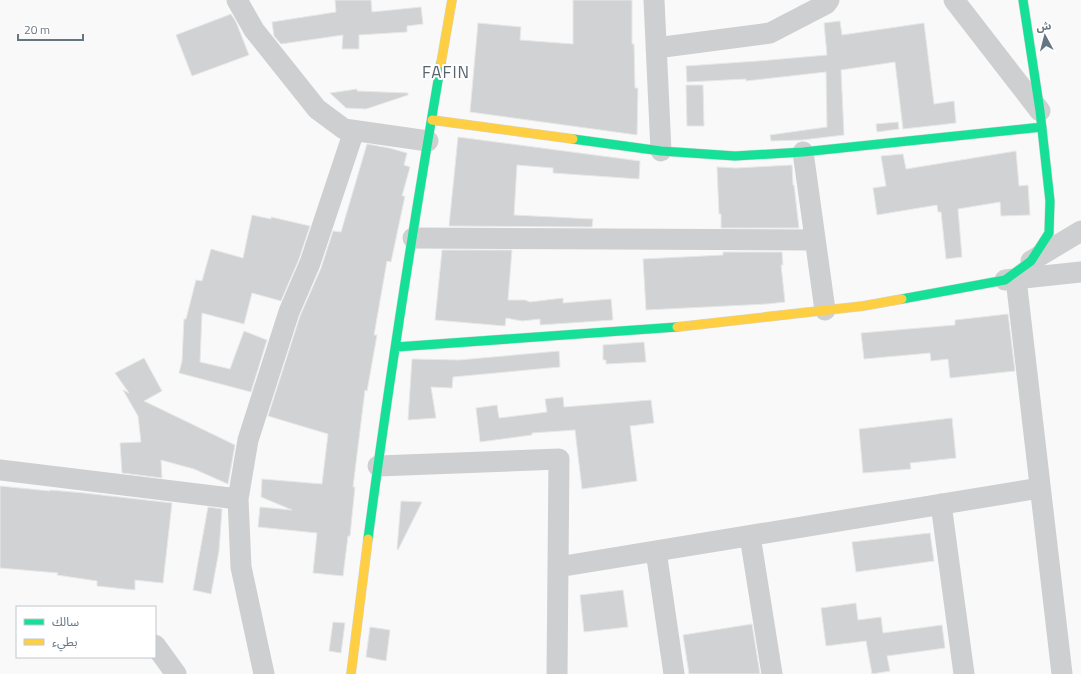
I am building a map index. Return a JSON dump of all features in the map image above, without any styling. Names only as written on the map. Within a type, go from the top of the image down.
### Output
[{"type":"street","points":[[237,0],[254,30],[317,109],[344,129],[428,141]]},
{"type":"street","points":[[351,674],[378,466],[428,141],[452,0]]},
{"type":"street","points":[[654,0],[661,151]]},
{"type":"street","points":[[656,48],[770,33],[826,4],[829,0]]},
{"type":"street","points":[[954,0],[1041,119]]},
{"type":"street","points":[[1023,0],[1041,119],[1050,202],[1049,233],[1031,261]]},
{"type":"street","points":[[432,120],[661,151],[735,156],[803,152],[1041,119]]},
{"type":"street","points":[[264,674],[241,567],[238,499],[248,440],[289,312],[310,263],[354,131]]},
{"type":"street","points":[[803,152],[825,310]]},
{"type":"street","points":[[1011,280],[1031,261],[1081,231]]},
{"type":"street","points":[[413,238],[815,240]]},
{"type":"street","points":[[396,347],[658,329],[863,306],[1011,280],[1081,272]]},
{"type":"street","points":[[1011,280],[1040,488],[1062,674]]},
{"type":"street","points":[[378,466],[559,458],[557,674]]},
{"type":"street","points":[[0,470],[238,499]]},
{"type":"street","points":[[558,567],[1040,488]]},
{"type":"street","points":[[941,504],[964,674]]},
{"type":"street","points":[[750,536],[772,674]]},
{"type":"street","points":[[656,551],[674,674]]},
{"type":"street","points":[[156,646],[176,674]]},
{"type":"building","points":[[335,0],[371,0],[372,12],[421,7],[423,24],[407,26],[407,32],[359,35],[359,49],[342,49],[343,35],[281,44],[274,36],[272,22],[336,12]]},
{"type":"building","points":[[573,0],[632,0],[632,44],[634,44],[635,88],[638,88],[637,135],[470,112],[478,23],[521,27],[520,40],[573,44]]},
{"type":"building","points":[[231,14],[236,22],[249,55],[192,76],[176,35]]},
{"type":"building","points":[[840,21],[842,35],[924,23],[934,104],[954,101],[956,123],[903,129],[895,62],[841,70],[844,135],[802,140],[771,141],[770,135],[827,127],[826,72],[746,81],[746,79],[687,82],[686,66],[827,55],[824,23]]},
{"type":"building","points":[[686,85],[703,85],[704,126],[687,126]]},
{"type":"building","points":[[357,89],[357,91],[408,93],[408,95],[366,109],[346,108],[330,93]]},
{"type":"building","points":[[898,122],[899,129],[877,132],[876,124]]},
{"type":"building","points":[[458,137],[640,161],[639,179],[553,173],[553,168],[517,165],[514,215],[593,219],[592,227],[449,226]]},
{"type":"building","points":[[367,144],[407,153],[404,165],[410,167],[402,196],[405,196],[391,262],[387,261],[374,335],[377,335],[367,391],[365,390],[353,487],[355,487],[350,536],[348,536],[343,576],[313,573],[317,533],[258,527],[260,507],[292,510],[261,497],[262,479],[322,484],[328,434],[268,416],[300,316],[321,268],[333,231],[341,232]]},
{"type":"building","points":[[1016,151],[1019,186],[1028,185],[1030,215],[1001,216],[1000,202],[958,209],[962,257],[946,259],[941,212],[938,212],[937,205],[877,215],[873,188],[886,186],[881,156],[903,154],[906,169]]},
{"type":"building","points":[[792,165],[793,185],[799,228],[721,228],[717,167],[736,168]]},
{"type":"building","points":[[252,215],[271,219],[271,217],[310,226],[299,259],[281,301],[252,293],[244,324],[202,313],[200,362],[230,369],[244,331],[267,340],[251,392],[179,373],[182,361],[184,319],[186,319],[196,280],[202,281],[211,249],[243,258]]},
{"type":"building","points":[[442,250],[512,250],[508,300],[525,300],[530,302],[563,298],[563,303],[611,299],[613,320],[540,325],[540,319],[522,321],[506,318],[505,326],[435,320]]},
{"type":"building","points":[[723,252],[782,252],[783,265],[781,265],[785,302],[646,310],[643,259],[723,255]]},
{"type":"building","points":[[1008,314],[1015,371],[950,378],[948,359],[931,361],[930,353],[864,359],[861,333],[955,325],[955,320]]},
{"type":"building","points":[[644,342],[646,362],[606,364],[606,360],[603,360],[603,345]]},
{"type":"building","points":[[559,351],[560,367],[453,377],[452,388],[431,387],[436,418],[408,420],[412,359],[459,360]]},
{"type":"building","points":[[144,358],[162,391],[144,401],[235,445],[228,484],[194,469],[161,460],[162,478],[122,473],[120,443],[141,442],[138,416],[123,390],[129,393],[115,373]]},
{"type":"building","points":[[563,397],[564,407],[651,400],[654,423],[630,426],[637,481],[582,489],[575,430],[532,433],[532,435],[480,442],[476,408],[497,405],[499,418],[547,412],[545,399]]},
{"type":"building","points":[[952,418],[956,458],[910,463],[911,469],[863,473],[859,429]]},
{"type":"building","points":[[0,486],[84,493],[172,503],[163,583],[135,580],[135,590],[97,586],[97,581],[57,575],[58,573],[0,568]]},
{"type":"building","points":[[401,501],[422,502],[398,550],[397,549]]},
{"type":"building","points":[[208,507],[222,509],[219,551],[211,594],[193,590]]},
{"type":"building","points":[[930,533],[934,561],[856,572],[852,542]]},
{"type":"building","points":[[623,590],[628,627],[584,632],[580,595]]},
{"type":"building","points":[[856,603],[858,620],[881,617],[883,633],[942,625],[945,648],[887,656],[890,671],[872,674],[866,641],[826,646],[821,608]]},
{"type":"building","points":[[333,622],[345,623],[341,653],[329,651]]},
{"type":"building","points":[[752,624],[760,674],[689,674],[683,635]]},
{"type":"building","points":[[370,627],[390,630],[386,661],[366,657]]},
{"type":"traffic: fast","points":[[902,299],[1005,280],[1031,261],[1049,233],[1050,201],[1040,111],[1023,0]]},
{"type":"traffic: fast","points":[[368,539],[402,301],[441,63]]},
{"type":"traffic: fast","points":[[573,139],[661,151],[735,156],[803,152],[1042,127]]},
{"type":"traffic: fast","points":[[396,347],[677,327]]},
{"type":"traffic: slow","points":[[441,63],[452,0]]},
{"type":"traffic: slow","points":[[432,120],[573,139]]},
{"type":"traffic: slow","points":[[677,327],[863,306],[902,299]]},
{"type":"traffic: slow","points":[[351,674],[368,539]]},
{"type":"district","name":"FAFIN","points":[[446,72]]}]
